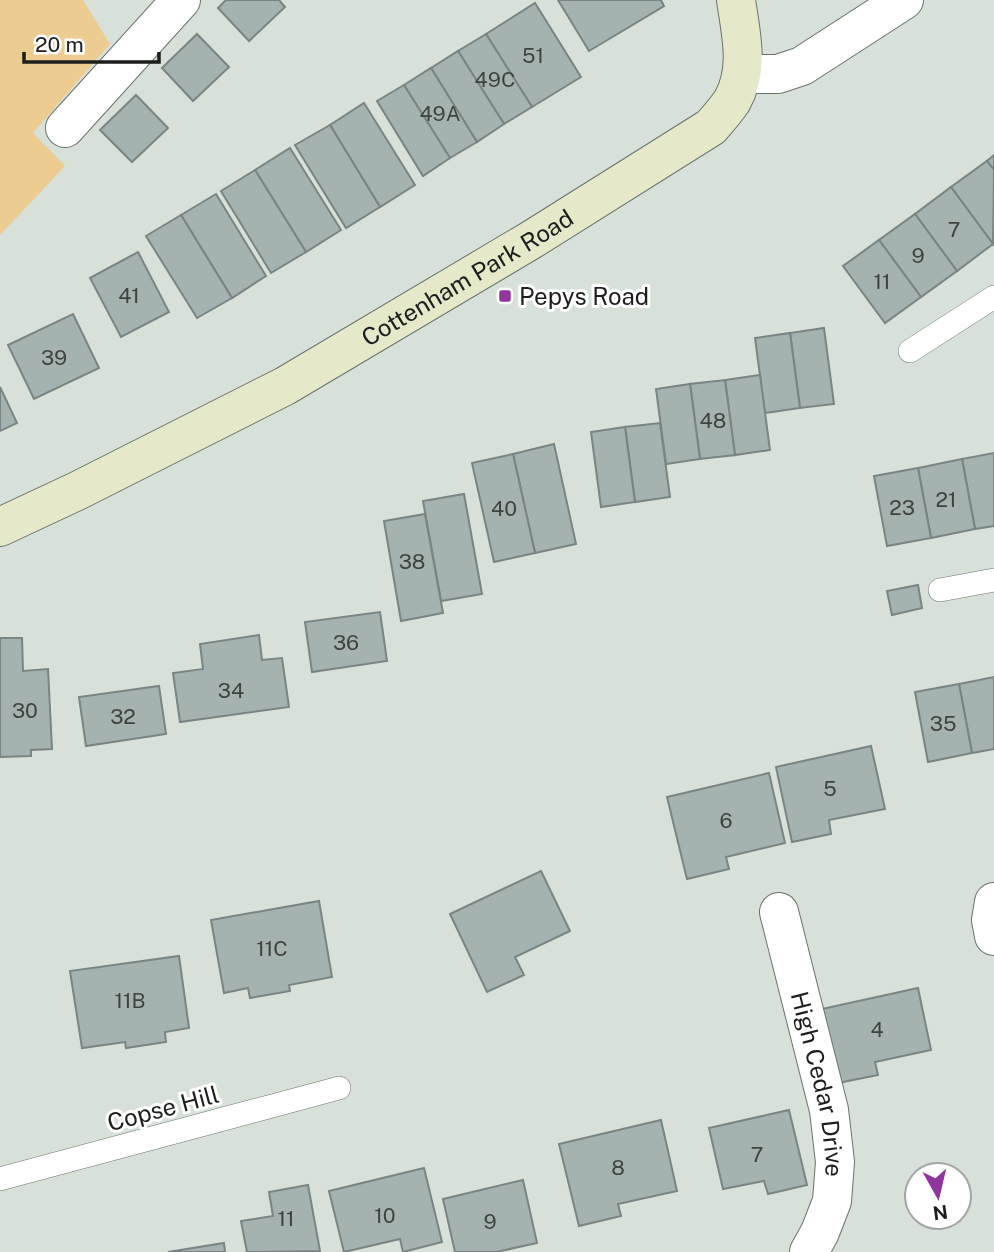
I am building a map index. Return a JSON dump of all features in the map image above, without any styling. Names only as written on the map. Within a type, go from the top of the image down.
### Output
[{"type":"main road","points":[[736,0],[743,48],[743,74]]},
{"type":"main road","name":"Cottenham Park Road","points":[[0,527],[78,491],[285,386],[542,233],[711,127],[731,102],[743,74]]},
{"type":"street","points":[[65,128],[181,0]]},
{"type":"street","points":[[743,74],[778,74],[802,66],[904,0]]},
{"type":"street","points":[[994,902],[991,920],[994,936]]},
{"type":"street","name":"High Cedar Drive","points":[[779,912],[830,1110],[835,1162],[832,1201],[820,1233],[809,1252]]},
{"type":"lane","points":[[910,351],[994,297]]},
{"type":"lane","points":[[940,590],[994,580]]},
{"type":"lane","name":"Copse Hill","points":[[0,1179],[340,1088]]},
{"type":"shaded area","points":[[0,0],[83,0],[110,44],[33,133],[65,166],[0,235]]},
{"type":"building","points":[[226,0],[279,0],[285,7],[249,41],[218,8]]},
{"type":"building","points":[[558,0],[661,0],[664,6],[589,51]]},
{"type":"building","points":[[535,3],[581,77],[532,107],[486,34]]},
{"type":"building","points":[[197,34],[229,67],[193,101],[162,68]]},
{"type":"building","points":[[486,34],[532,107],[504,124],[458,51]]},
{"type":"building","points":[[458,51],[504,124],[477,142],[431,68]]},
{"type":"building","points":[[431,68],[477,142],[450,158],[404,85]]},
{"type":"building","points":[[404,85],[450,158],[423,176],[377,101]]},
{"type":"building","points":[[136,95],[168,128],[132,162],[100,130]]},
{"type":"building","points":[[364,103],[415,185],[380,207],[330,125]]},
{"type":"building","points":[[330,125],[380,207],[346,228],[295,145]]},
{"type":"building","points":[[290,148],[341,230],[306,252],[255,170]]},
{"type":"building","points":[[994,155],[994,170],[987,161]]},
{"type":"building","points":[[987,161],[994,170],[993,244],[951,187]]},
{"type":"building","points":[[255,170],[306,252],[271,273],[221,191]]},
{"type":"building","points":[[951,187],[993,244],[957,271],[915,214]]},
{"type":"building","points":[[216,194],[266,276],[232,298],[181,215]]},
{"type":"building","points":[[915,214],[957,271],[921,297],[879,240]]},
{"type":"building","points":[[181,215],[232,298],[197,318],[146,236]]},
{"type":"building","points":[[879,240],[921,297],[885,323],[843,266]]},
{"type":"building","points":[[138,252],[169,312],[121,337],[90,278]]},
{"type":"building","points":[[73,314],[99,368],[34,399],[8,345]]},
{"type":"building","points":[[824,328],[834,404],[800,408],[790,333]]},
{"type":"building","points":[[790,333],[800,408],[765,413],[755,338]]},
{"type":"building","points":[[760,375],[770,450],[735,455],[725,380]]},
{"type":"building","points":[[725,380],[735,455],[700,459],[690,384]]},
{"type":"building","points":[[690,384],[700,459],[666,464],[656,389]]},
{"type":"building","points":[[0,387],[17,423],[0,431]]},
{"type":"building","points":[[660,423],[670,497],[635,502],[625,427]]},
{"type":"building","points":[[625,427],[635,502],[601,507],[591,432]]},
{"type":"building","points":[[554,444],[576,544],[535,553],[513,454]]},
{"type":"building","points":[[994,453],[994,526],[975,529],[962,459]]},
{"type":"building","points":[[513,454],[535,553],[494,562],[472,463]]},
{"type":"building","points":[[962,459],[975,529],[931,538],[918,468]]},
{"type":"building","points":[[918,468],[931,538],[887,546],[874,476]]},
{"type":"building","points":[[464,494],[482,594],[441,601],[423,501]]},
{"type":"building","points":[[425,514],[443,613],[401,621],[384,521]]},
{"type":"building","points":[[918,585],[922,608],[892,615],[887,591]]},
{"type":"building","points":[[380,612],[387,661],[312,672],[305,622]]},
{"type":"building","points":[[259,635],[262,660],[282,658],[289,707],[180,722],[173,673],[203,669],[200,644]]},
{"type":"building","points":[[0,638],[22,638],[23,671],[48,669],[52,749],[31,750],[31,756],[0,757]]},
{"type":"building","points":[[994,677],[994,749],[972,753],[959,684]]},
{"type":"building","points":[[959,684],[972,753],[928,762],[915,692]]},
{"type":"building","points":[[159,686],[166,734],[86,746],[79,697]]},
{"type":"building","points":[[871,746],[885,809],[829,820],[831,834],[792,842],[776,767]]},
{"type":"building","points":[[769,773],[785,843],[726,857],[729,869],[687,879],[667,797]]},
{"type":"building","points":[[541,871],[570,931],[515,957],[524,975],[487,992],[450,914]]},
{"type":"building","points":[[319,901],[332,977],[289,985],[290,991],[250,998],[248,988],[224,993],[211,920]]},
{"type":"building","points":[[179,956],[189,1028],[165,1032],[166,1042],[126,1048],[125,1042],[82,1048],[70,971]]},
{"type":"building","points":[[918,988],[931,1050],[875,1062],[878,1075],[838,1083],[822,1009]]},
{"type":"building","points":[[789,1110],[807,1185],[768,1194],[764,1181],[723,1189],[709,1128]]},
{"type":"building","points":[[661,1120],[677,1191],[618,1204],[621,1216],[579,1226],[559,1144]]},
{"type":"building","points":[[424,1168],[442,1242],[403,1252],[400,1239],[344,1252],[329,1191]]},
{"type":"building","points":[[523,1180],[537,1243],[496,1252],[455,1252],[443,1199]]},
{"type":"building","points":[[308,1185],[320,1251],[247,1252],[241,1221],[273,1216],[269,1192]]},
{"type":"building","points":[[224,1243],[225,1252],[168,1252]]},
{"type":"place","name":"Pepys Road","points":[[505,296]]}]
